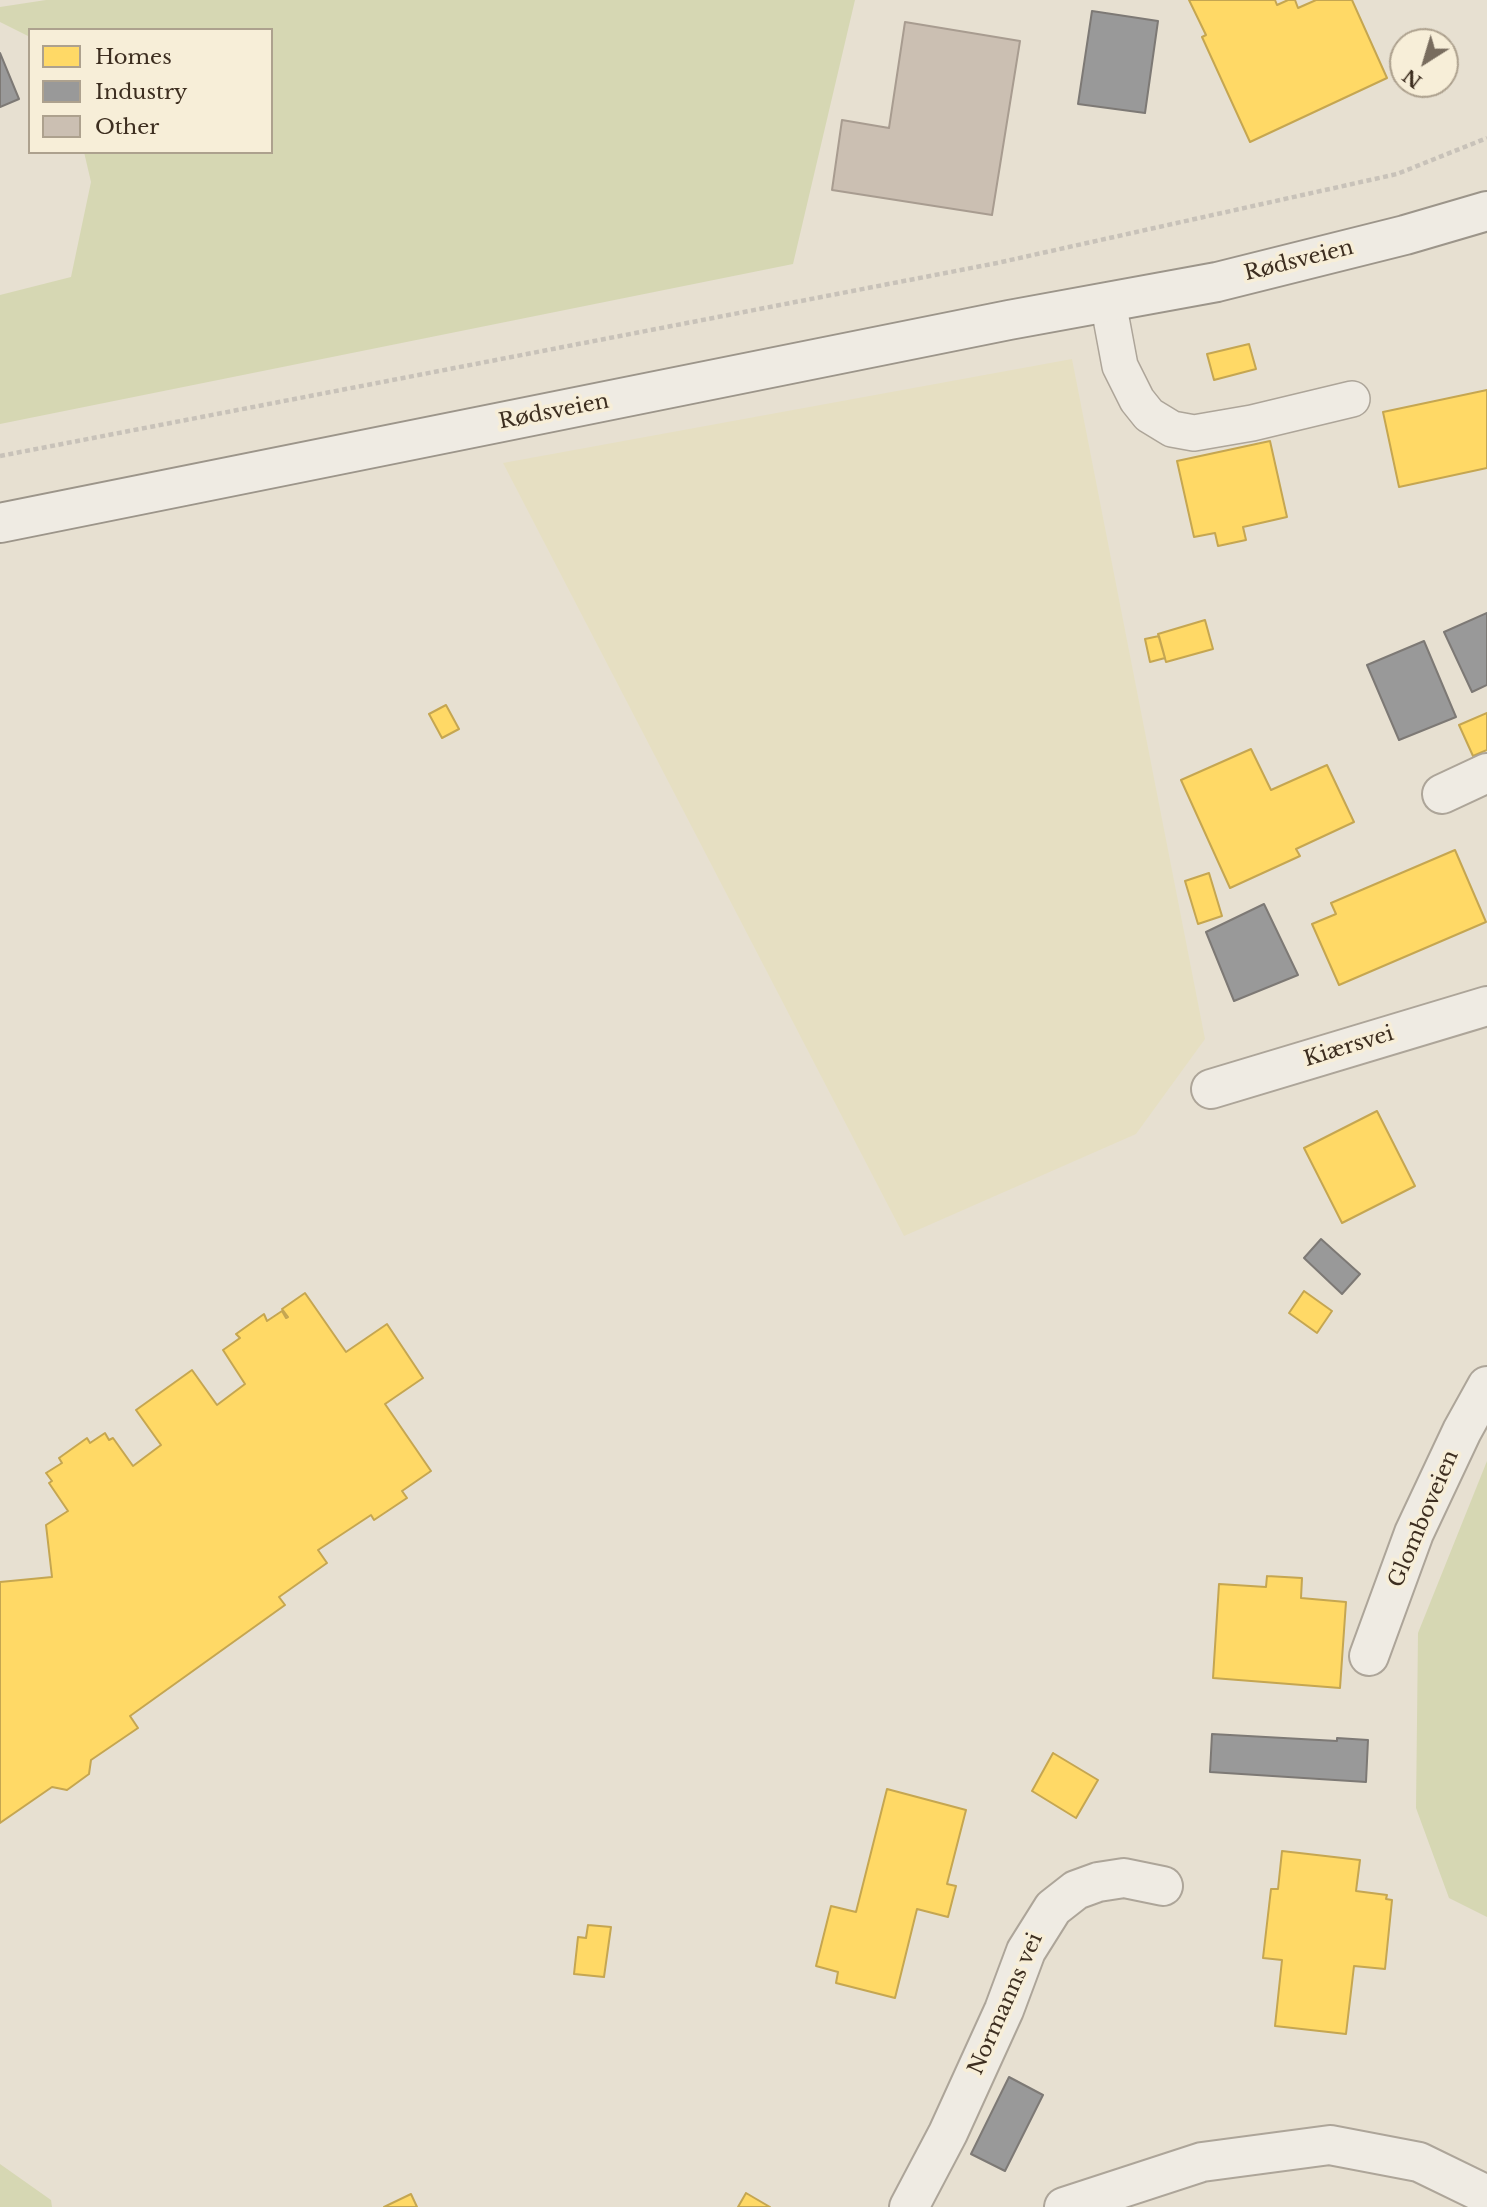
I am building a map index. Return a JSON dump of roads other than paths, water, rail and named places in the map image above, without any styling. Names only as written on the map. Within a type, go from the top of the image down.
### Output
[{"type":"street","name":"Rødsveien","points":[[0,523],[1217,282],[1405,235],[1487,211]]},
{"type":"street","points":[[1442,794],[1487,773]]},
{"type":"street","name":"Kiærsvei","points":[[1211,1089],[1487,1006]]},
{"type":"street","name":"Glomboveien","points":[[1369,1656],[1414,1534],[1462,1431],[1487,1386]]},
{"type":"street","name":"Normanns vei","points":[[909,2207],[948,2133],[1004,2010],[1026,1951],[1053,1908],[1076,1890],[1098,1882],[1124,1878],[1163,1886]]},
{"type":"street","points":[[1064,2207],[1202,2162],[1330,2145],[1419,2162],[1487,2195]]},
{"type":"lane","points":[[1108,302],[1120,366],[1136,400],[1149,415],[1172,429],[1194,433],[1228,428],[1352,399]]}]
